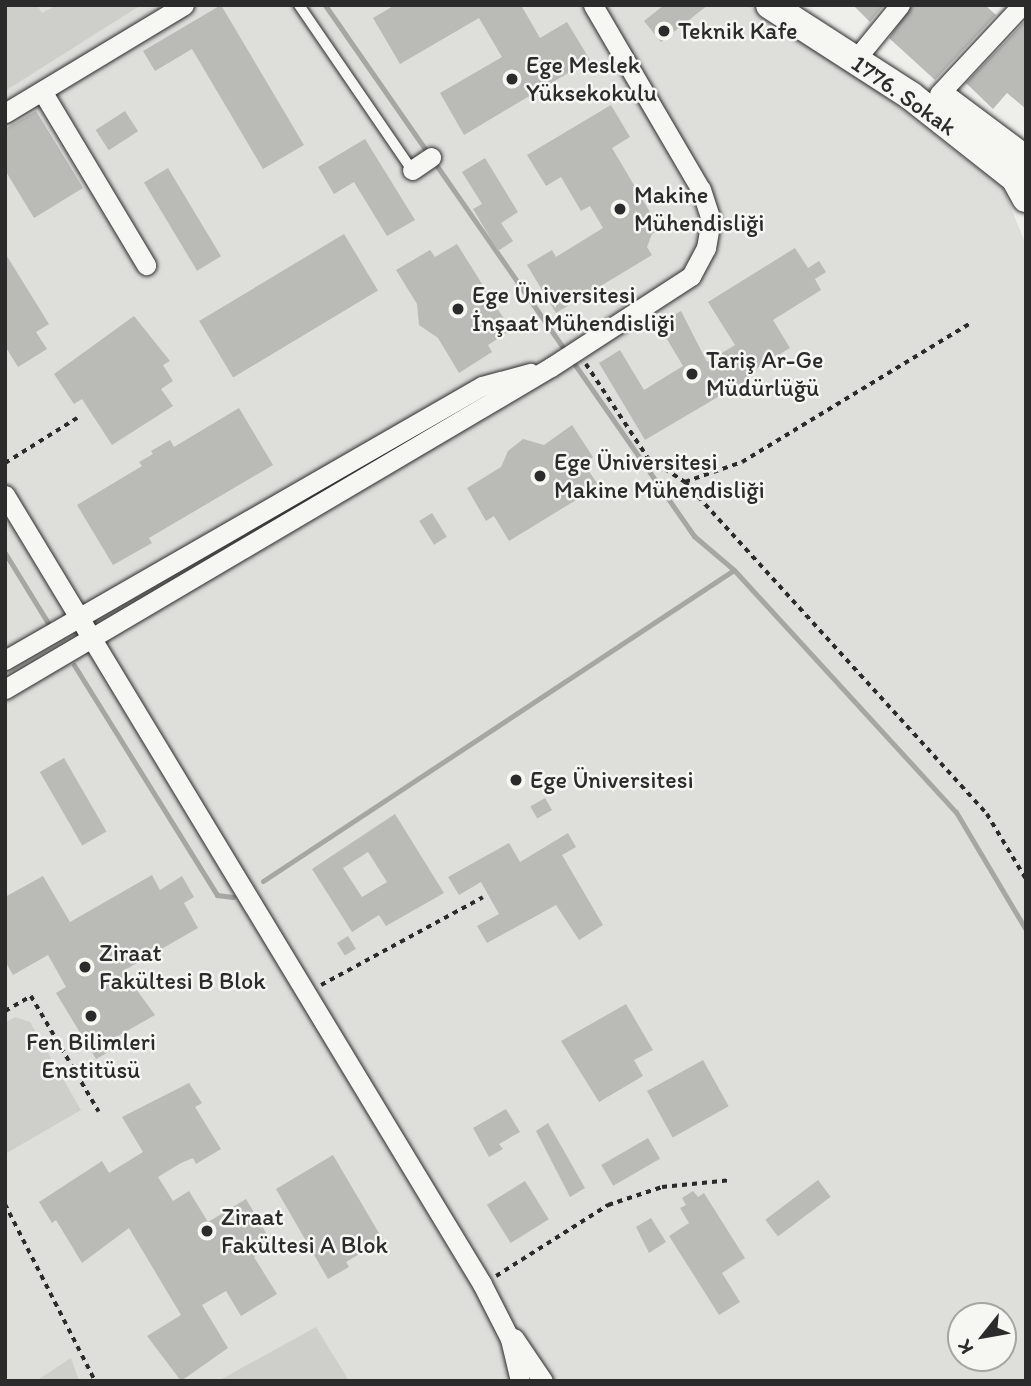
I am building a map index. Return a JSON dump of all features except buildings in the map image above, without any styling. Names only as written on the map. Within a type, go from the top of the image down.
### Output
[{"type":"street","points":[[5,113],[184,5]]},
{"type":"street","points":[[5,689],[565,358],[691,276],[706,248],[711,220],[701,190],[593,5]]},
{"type":"street","name":"1776. Sokak","points":[[770,5],[859,55],[939,94],[1021,161],[1026,198]]},
{"type":"street","name":"1776. Sokak","points":[[798,5],[911,96],[1021,161]]},
{"type":"street","points":[[859,55],[900,5]]},
{"type":"street","points":[[939,94],[1022,5]]},
{"type":"street","points":[[42,91],[146,265]]},
{"type":"street","points":[[412,170],[431,158]]},
{"type":"street","points":[[5,660],[77,616],[482,386],[565,358]]},
{"type":"street","points":[[382,443],[391,461]]},
{"type":"street","points":[[299,490],[310,507]]},
{"type":"street","points":[[5,495],[499,1315],[543,1381]]},
{"type":"street","points":[[499,1315],[520,1381]]},
{"type":"lane","points":[[299,5],[412,170]]},
{"type":"path","points":[[685,482],[742,462],[971,323]]},
{"type":"path","points":[[565,358],[648,458],[685,482],[987,814],[1026,879]]},
{"type":"path","points":[[5,463],[77,418]]},
{"type":"path","points":[[307,993],[483,897]]},
{"type":"path","points":[[5,1011],[31,996],[99,1112]]},
{"type":"path","points":[[482,1284],[608,1205],[662,1187],[732,1180]]},
{"type":"path","points":[[5,1204],[95,1381]]},
{"type":"shaded area","name":"Ege Üniversitesi","points":[[5,5],[748,5],[871,86],[1003,188],[1026,245],[1026,1381],[5,1381]]},
{"type":"shaded area","points":[[5,5],[37,5],[42,13],[57,5],[141,5],[5,91]]},
{"type":"shaded area","points":[[15,1017],[30,1022],[81,1110],[5,1154],[5,1023]]},
{"type":"shaded area","points":[[316,1327],[349,1381],[218,1381]]},
{"type":"shaded area","points":[[71,1358],[79,1381],[36,1381]]},
{"type":"waterway","points":[[325,5],[694,536],[734,570],[956,812],[1026,930]]},
{"type":"waterway","points":[[5,553],[48,623]]},
{"type":"waterway","points":[[263,881],[734,570]]},
{"type":"waterway","points":[[74,665],[217,895],[233,897]]},
{"type":"place","name":"Teknik Kafe","points":[[664,31]]},
{"type":"place","name":"Ege Meslek Yüksekokulu","points":[[512,79]]},
{"type":"place","name":"Makine Mühendisliği","points":[[620,209]]},
{"type":"place","name":"Ege Üniversitesi İnşaat Mühendisliği","points":[[458,309]]},
{"type":"place","name":"Tariş Ar-Ge Müdürlüğü","points":[[692,374]]},
{"type":"place","name":"Ege Üniversitesi Makine Mühendisliği","points":[[540,476]]},
{"type":"place","name":"Ege Üniversitesi","points":[[516,780]]},
{"type":"place","name":"Ziraat Fakültesi B Blok","points":[[85,967]]},
{"type":"place","name":"Fen Bilimleri Enstitüsü","points":[[91,1016]]},
{"type":"place","name":"Ziraat Fakültesi A Blok","points":[[207,1231]]}]
